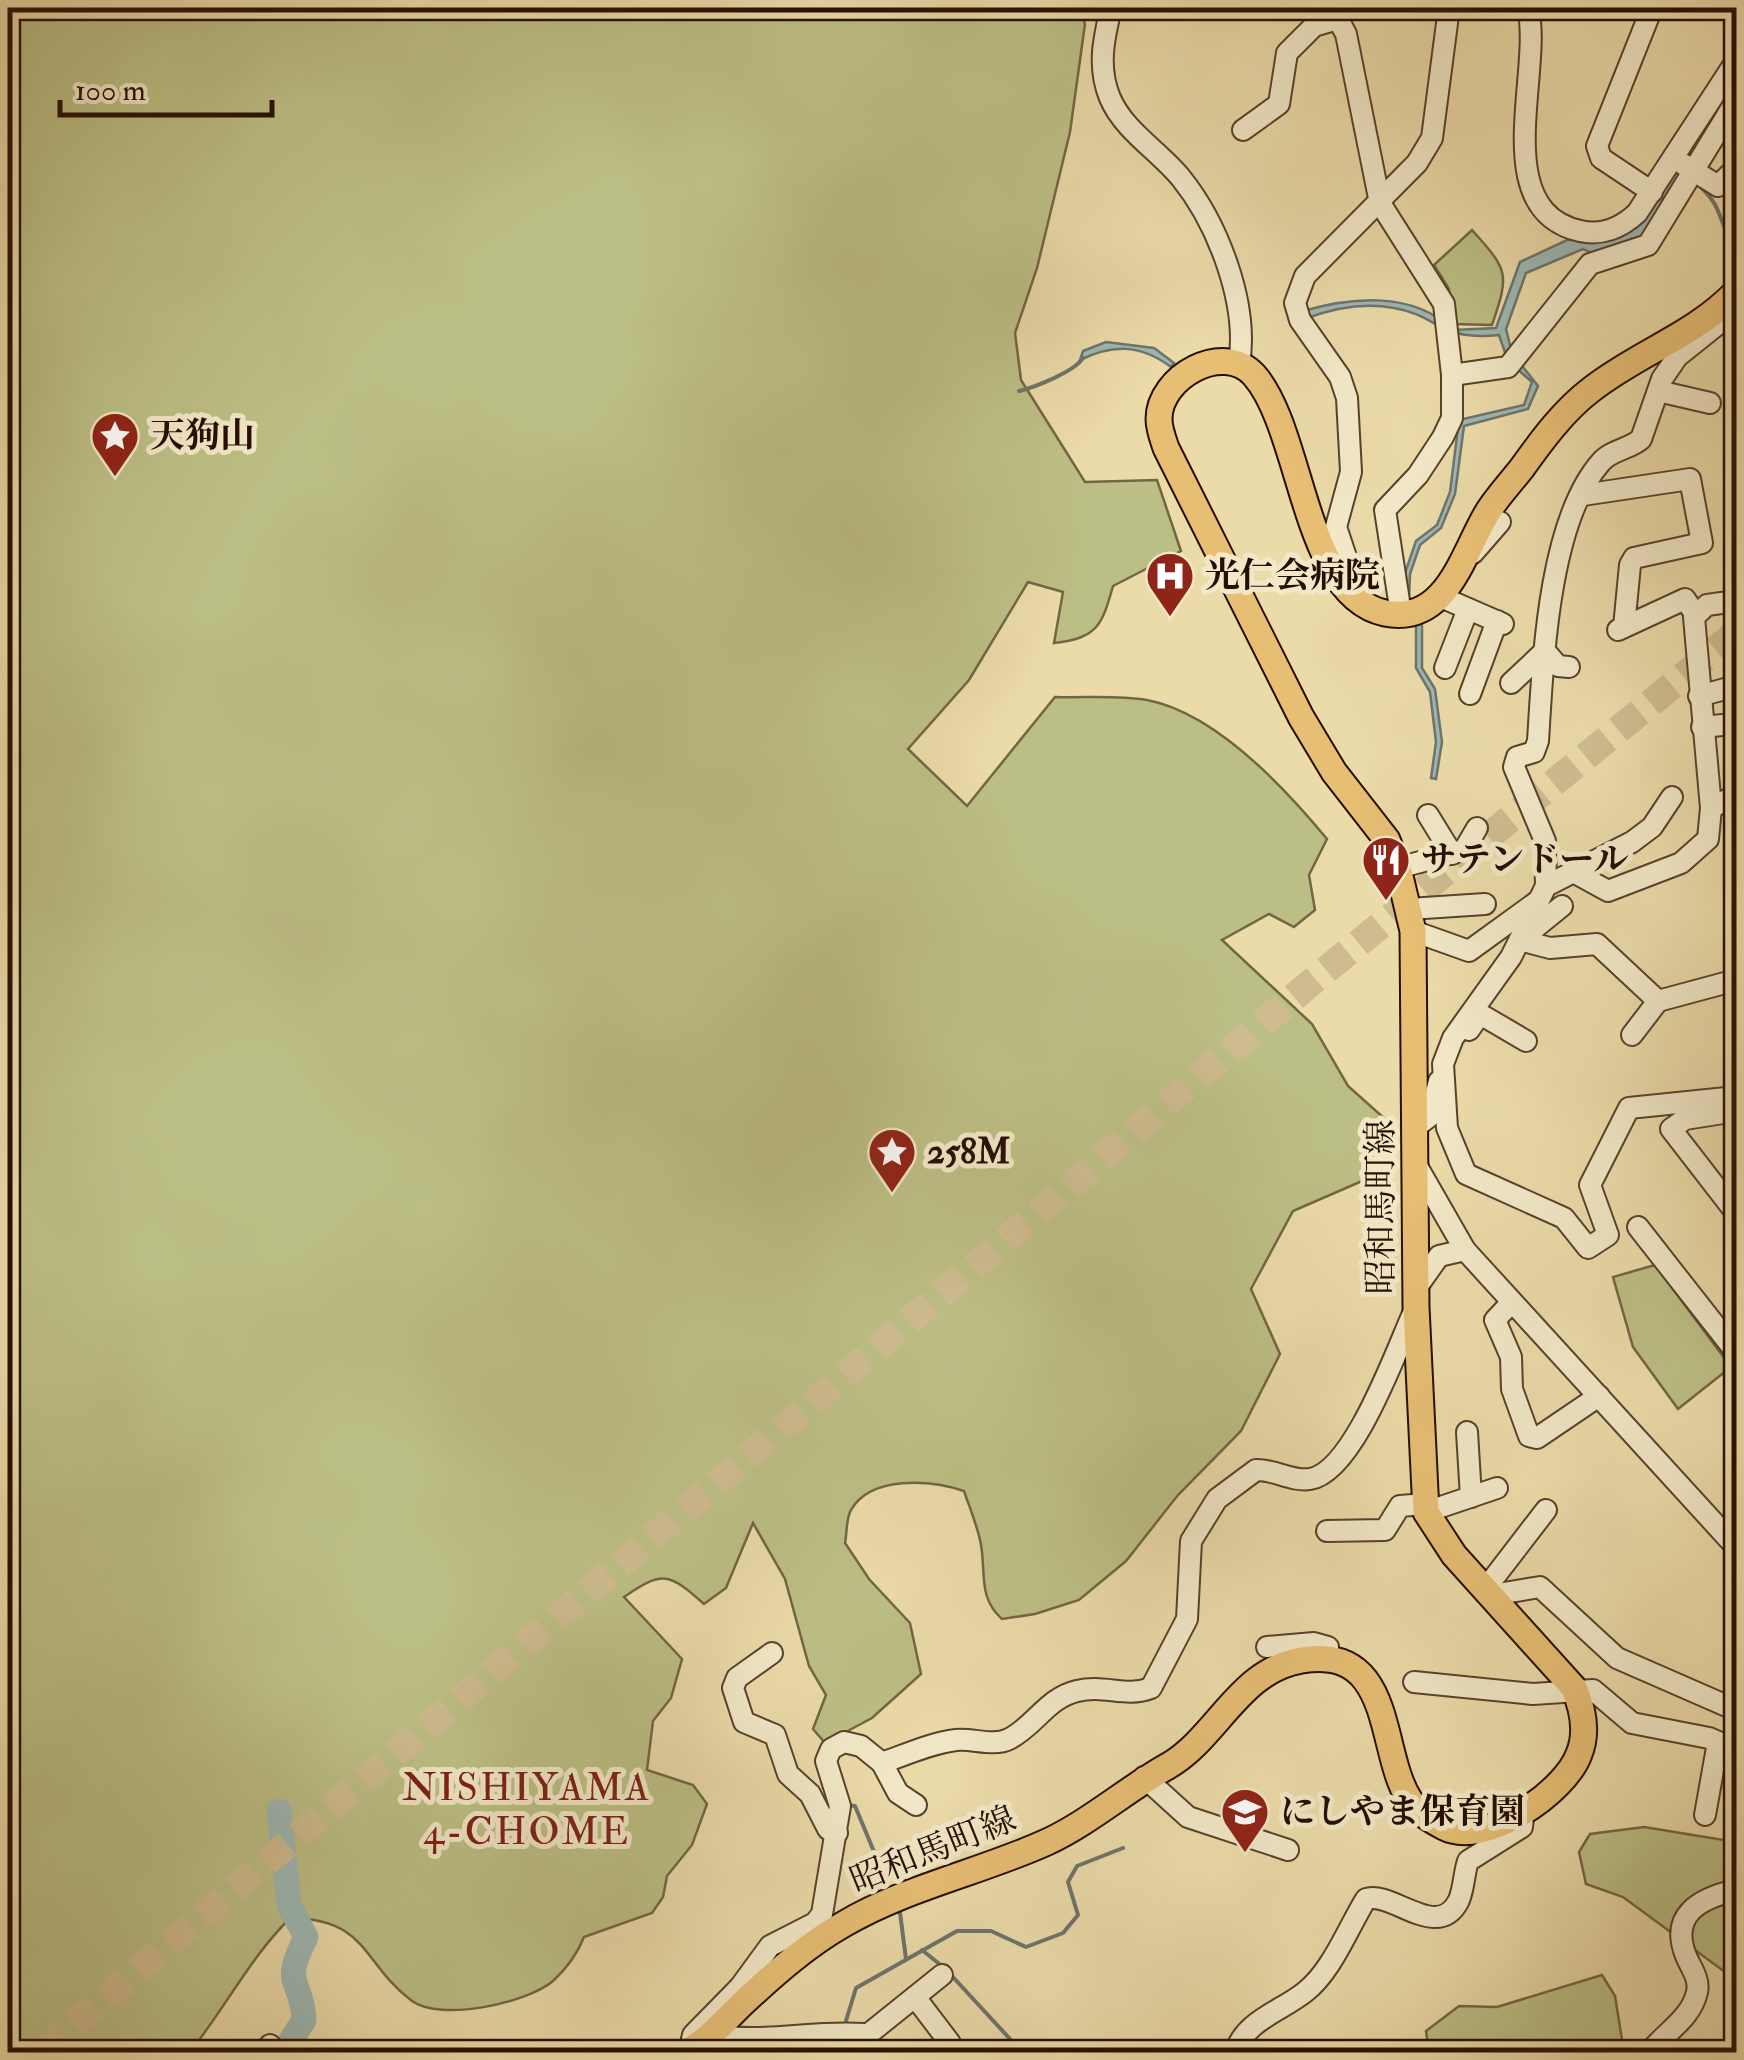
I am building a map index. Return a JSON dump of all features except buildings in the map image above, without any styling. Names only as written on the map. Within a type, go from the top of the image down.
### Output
[{"type":"main road","points":[[1239,364],[1262,387],[1325,552],[1360,601],[1382,612],[1402,614],[1441,597],[1489,510],[1550,430],[1590,390],[1727,301]]},
{"type":"main road","name":"昭和馬町線","points":[[1239,364],[1194,369],[1170,388],[1159,418],[1166,448],[1301,717],[1334,772],[1386,840],[1398,868],[1411,920],[1418,1168],[1416,1297],[1426,1508]]},
{"type":"main road","points":[[1326,1659],[1357,1674],[1376,1694],[1404,1790],[1424,1815],[1467,1834],[1502,1825],[1577,1760],[1583,1715],[1574,1688],[1434,1530],[1426,1508]]},
{"type":"main road","name":"昭和馬町線","points":[[696,2046],[803,1950],[844,1923],[1051,1840],[1144,1777],[1171,1764],[1243,1691],[1272,1670],[1305,1660],[1326,1659]]},
{"type":"street","points":[[1111,8],[1102,58],[1110,100],[1120,116],[1180,176],[1209,220],[1240,318],[1239,364]]},
{"type":"street","points":[[1360,601],[1336,526],[1351,472],[1347,398],[1340,377],[1300,320],[1295,303],[1304,276],[1380,203],[1417,163],[1432,138],[1449,8]]},
{"type":"street","points":[[1528,8],[1525,167],[1534,197],[1564,226],[1596,233],[1629,220],[1652,192],[1736,61]]},
{"type":"street","points":[[1652,8],[1598,146],[1601,158],[1652,192]]},
{"type":"street","points":[[1244,130],[1280,104],[1286,53],[1314,26],[1335,14],[1350,54],[1380,203],[1444,304],[1452,375],[1452,418],[1443,438],[1418,475],[1385,510],[1402,614]]},
{"type":"street","points":[[1452,375],[1508,367],[1590,264],[1642,250],[1654,239],[1691,170],[1736,101]]},
{"type":"street","points":[[1673,156],[1718,186],[1736,168]]},
{"type":"street","points":[[1417,1126],[1430,1116],[1443,1064],[1459,1030],[1520,940],[1543,893],[1545,841],[1514,767],[1517,758],[1536,750],[1559,554],[1600,462],[1641,439],[1658,391],[1677,357],[1718,325],[1727,301]]},
{"type":"street","points":[[1658,391],[1712,408]]},
{"type":"street","points":[[1577,874],[1608,891],[1682,864],[1708,838],[1711,808],[1695,614],[1685,599],[1620,630],[1634,558],[1702,543],[1690,480],[1582,496]]},
{"type":"street","points":[[1466,554],[1476,552],[1500,522]]},
{"type":"street","points":[[1441,597],[1500,622],[1470,694]]},
{"type":"street","points":[[1695,614],[1718,601],[1736,601]]},
{"type":"street","points":[[1445,668],[1468,609]]},
{"type":"street","points":[[1545,651],[1558,666],[1569,668]]},
{"type":"street","points":[[1512,683],[1545,651]]},
{"type":"street","points":[[1699,696],[1736,686]]},
{"type":"street","points":[[1702,727],[1733,724]]},
{"type":"street","points":[[1711,808],[1736,795]]},
{"type":"street","points":[[1411,920],[1469,951],[1543,893],[1652,827],[1672,797]]},
{"type":"street","points":[[1428,816],[1452,854]]},
{"type":"street","points":[[1398,868],[1464,850],[1476,828]]},
{"type":"street","points":[[1411,920],[1485,904]]},
{"type":"street","points":[[1520,940],[1562,906]]},
{"type":"street","points":[[1520,940],[1550,948],[1598,944],[1658,1002]]},
{"type":"street","points":[[1632,1035],[1658,1002],[1736,980]]},
{"type":"street","points":[[1459,1030],[1467,1033],[1480,1014],[1526,1041]]},
{"type":"street","points":[[1443,1064],[1448,1128],[1459,1166],[1475,1180],[1564,1218],[1588,1248],[1608,1235],[1590,1185],[1629,1108],[1736,1096]]},
{"type":"street","points":[[1736,1111],[1684,1119],[1672,1129],[1736,1213]]},
{"type":"street","points":[[1418,1168],[1465,1250],[1736,1547]]},
{"type":"street","points":[[1638,1227],[1736,1352]]},
{"type":"street","points":[[882,1763],[955,1740],[997,1743],[1010,1739],[1054,1700],[1072,1692],[1101,1687],[1128,1695],[1151,1688],[1187,1618],[1188,1552],[1206,1514],[1217,1500],[1256,1470],[1309,1479],[1332,1468],[1362,1425],[1416,1297],[1439,1256],[1465,1250]]},
{"type":"street","points":[[1512,1302],[1494,1320],[1511,1356],[1512,1389],[1529,1436],[1538,1438],[1598,1396]]},
{"type":"street","points":[[1467,1432],[1471,1497]]},
{"type":"street","points":[[1327,1531],[1385,1530],[1400,1506],[1426,1508],[1497,1488]]},
{"type":"street","points":[[1489,1592],[1546,1510]]},
{"type":"street","points":[[1489,1592],[1540,1587],[1617,1658],[1736,1710]]},
{"type":"street","points":[[1267,1647],[1314,1643],[1328,1647],[1326,1659]]},
{"type":"street","points":[[772,1653],[737,1678],[734,1688],[738,1709],[753,1729],[775,1735],[788,1774],[810,1794],[828,1828],[836,1833]]},
{"type":"street","points":[[1414,1682],[1533,1694],[1574,1688],[1593,1690],[1632,1724],[1728,1746],[1704,1815]]},
{"type":"street","points":[[916,1805],[898,1793],[882,1763],[854,1744],[844,1742],[831,1749],[826,1762],[840,1806],[822,1914],[815,1923],[770,1946],[740,1987],[693,2035],[696,2046],[857,2038],[942,1975]]},
{"type":"street","points":[[1144,1777],[1188,1817],[1288,1850]]},
{"type":"street","points":[[1234,2052],[1240,2037],[1254,2024],[1309,1990],[1366,1899],[1377,1896],[1416,1914],[1447,1912],[1458,1903],[1468,1861],[1522,1827],[1524,1809]]},
{"type":"street","points":[[1650,2052],[1676,2028],[1696,1997],[1698,1985],[1684,1953],[1682,1922],[1690,1908],[1705,1899],[1736,1890]]},
{"type":"street","points":[[915,1997],[950,2043],[939,2052]]},
{"type":"green space","points":[[8,8],[1080,8],[1085,24],[1070,132],[1037,268],[1015,333],[1021,380],[1085,482],[1157,480],[1181,551],[1113,586],[1096,627],[1069,641],[1054,643],[1063,592],[1028,582],[969,680],[908,749],[967,806],[1055,697],[1147,700],[1173,708],[1223,736],[1270,776],[1327,839],[1309,875],[1315,910],[1294,927],[1269,914],[1222,940],[1312,1024],[1348,1086],[1385,1119],[1369,1178],[1293,1211],[1251,1289],[1280,1354],[1241,1431],[1178,1495],[1126,1561],[1079,1600],[1035,1614],[1002,1619],[989,1603],[980,1538],[964,1491],[935,1484],[903,1483],[872,1491],[860,1499],[849,1513],[845,1543],[869,1579],[910,1623],[921,1674],[872,1718],[825,1743],[813,1729],[826,1695],[809,1666],[785,1579],[753,1523],[726,1588],[704,1604],[666,1579],[648,1582],[624,1597],[682,1659],[671,1698],[653,1721],[647,1770],[693,1785],[707,1804],[692,1845],[667,1876],[663,1897],[652,1913],[584,1937],[571,1961],[553,1981],[505,2003],[463,2010],[425,2007],[395,1987],[350,1935],[316,1920],[290,1918],[262,1950],[190,2052],[8,2052]]},
{"type":"green space","points":[[1472,230],[1493,254],[1502,273],[1502,294],[1492,325],[1453,324],[1449,289],[1434,265]]},
{"type":"green space","points":[[1655,1265],[1731,1367],[1678,1409],[1633,1347],[1613,1277]]},
{"type":"green space","points":[[1644,1827],[1736,1842],[1736,1993],[1729,1975],[1623,1897],[1586,1884],[1579,1852],[1590,1834]]},
{"type":"green space","points":[[1602,1975],[1615,1996],[1624,2052],[1429,2052],[1426,2031],[1459,2006],[1497,2007]]},
{"type":"water","points":[[1736,75],[1736,95],[1645,242],[1596,255],[1583,249],[1526,273],[1506,329],[1512,353],[1538,386],[1528,409],[1464,426],[1455,494],[1441,528],[1420,545],[1410,574],[1409,600],[1404,601],[1405,573],[1416,541],[1437,525],[1450,492],[1459,420],[1524,405],[1532,382],[1508,361],[1499,335],[1451,331],[1421,316],[1383,306],[1349,307],[1307,318],[1303,311],[1342,303],[1382,301],[1420,309],[1453,330],[1496,328],[1520,262],[1567,240],[1604,240],[1633,229]]},
{"type":"water","points":[[1106,342],[1154,348],[1174,363],[1171,367],[1148,354],[1125,349],[1103,351],[1080,360],[1083,351]]},
{"type":"water","points":[[1422,618],[1422,668],[1435,689],[1442,742],[1436,779],[1431,778],[1436,742],[1430,692],[1416,668],[1416,620]]},
{"type":"waterway","points":[[1695,182],[1712,200],[1736,248]]},
{"type":"waterway","points":[[1019,391],[1064,373],[1083,358]]},
{"type":"waterway","points":[[846,1805],[855,1806],[875,1854],[875,1886],[880,1895]]},
{"type":"waterway","points":[[279,1811],[289,1905],[306,1937],[293,1975],[304,2020],[284,2052]]},
{"type":"waterway","points":[[845,2024],[856,1988],[957,1931],[991,1931],[1026,1947],[1063,1933],[1078,1915],[1068,1882],[1077,1866],[1123,1848]]},
{"type":"waterway","points":[[899,1905],[906,1959]]},
{"type":"waterway","points":[[922,1950],[942,1966]]},
{"type":"waterway","points":[[952,1976],[1022,2052]]},
{"type":"tunnel","points":[[41,2052],[1320,975],[1736,633]]},
{"type":"place","name":"天狗山","points":[[115,478]]},
{"type":"place","name":"光仁会病院","points":[[1170,618]]},
{"type":"place","name":"サテンドール","points":[[1386,902]]},
{"type":"place","name":"258M","points":[[892,1194]]},
{"type":"place","name":"にしやま保育園","points":[[1245,1854]]},
{"type":"district","name":"NISHIYAMA 4-CHOME","points":[[527,1810]]}]
